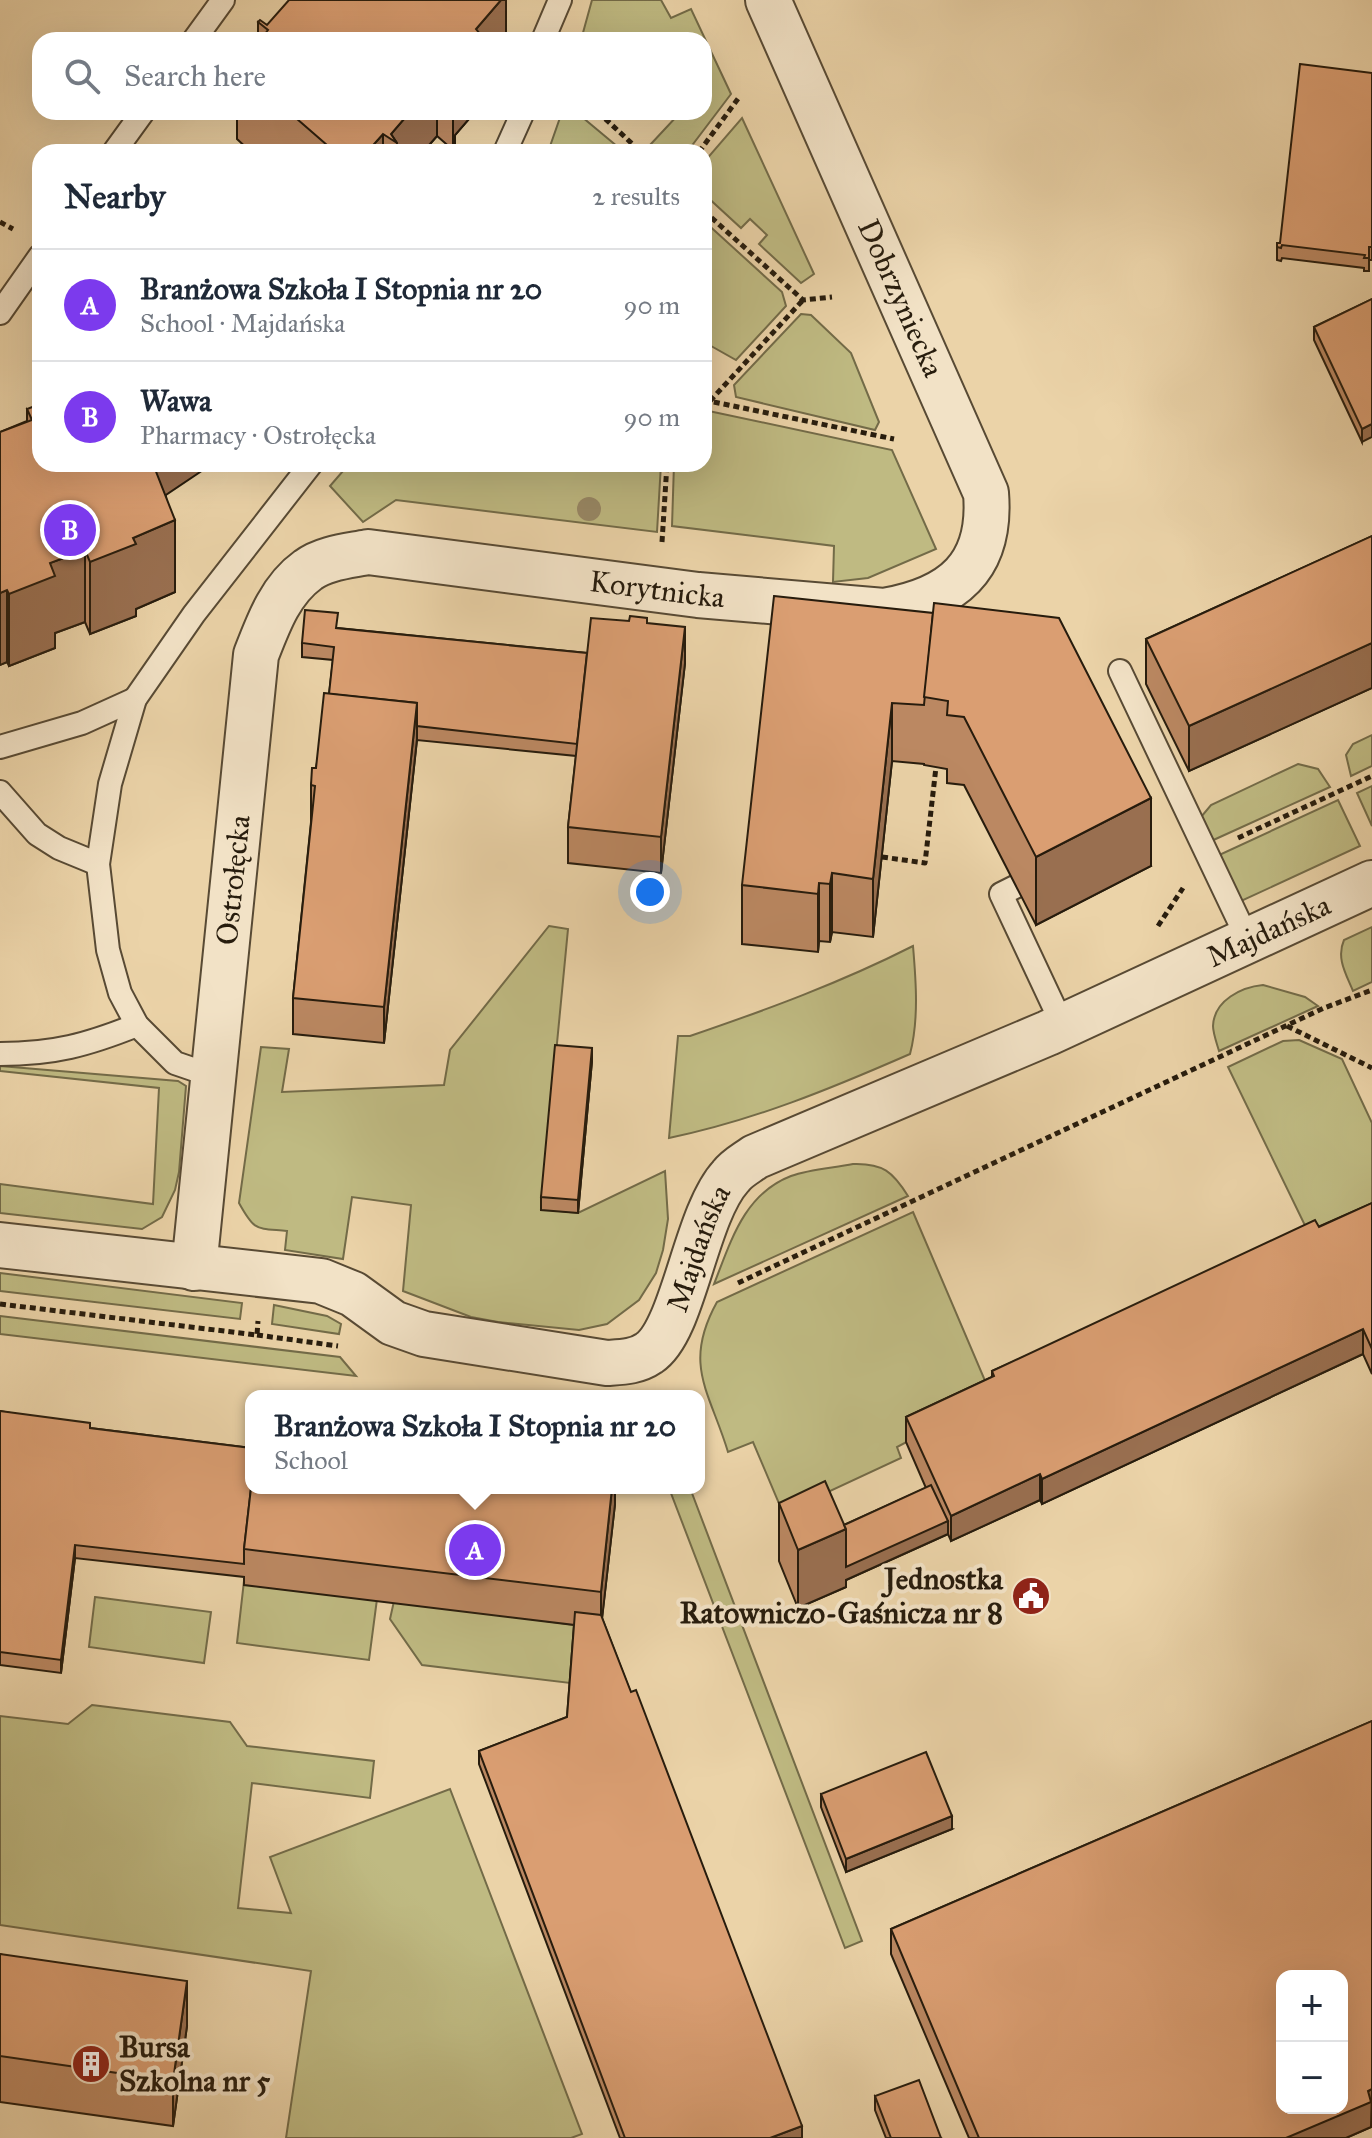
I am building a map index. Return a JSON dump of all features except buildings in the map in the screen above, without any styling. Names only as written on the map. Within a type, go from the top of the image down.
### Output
[{"type":"street","name":"Dobrzyniecka","points":[[768,0],[986,493],[988,520],[979,552],[946,592]]},
{"type":"street","name":"Korytnicka","points":[[368,552],[698,595],[860,610],[884,611],[915,606],[946,592]]},
{"type":"street","name":"Ostrołęcka","points":[[194,1268],[256,655],[271,615],[290,587],[308,570],[328,561],[368,552]]},
{"type":"street","name":"Majdańska","points":[[0,1245],[321,1281],[353,1294],[393,1323],[424,1334],[607,1363],[631,1361],[651,1352],[669,1326],[711,1209],[730,1176],[755,1157],[1063,1026],[1372,883]]},
{"type":"lane","points":[[200,32],[223,0]]},
{"type":"lane","points":[[546,32],[560,0]]},
{"type":"lane","points":[[120,144],[137,120]]},
{"type":"lane","points":[[509,144],[519,120]]},
{"type":"lane","points":[[0,313],[32,267]]},
{"type":"lane","points":[[213,1076],[175,1063],[137,1025],[120,993],[108,950],[98,864],[110,784],[135,699],[194,614],[305,472]]},
{"type":"lane","points":[[1120,671],[1248,940]]},
{"type":"lane","points":[[0,747],[82,723],[135,699]]},
{"type":"lane","points":[[0,792],[37,834],[59,848],[98,864]]},
{"type":"lane","points":[[1015,887],[1001,894],[1063,1026]]},
{"type":"lane","points":[[0,1054],[39,1054],[71,1048],[137,1025]]},
{"type":"path","points":[[705,144],[740,96]]},
{"type":"path","points":[[607,120],[632,144]]},
{"type":"path","points":[[712,218],[803,300]]},
{"type":"path","points":[[712,395],[803,300],[832,297]]},
{"type":"path","points":[[712,401],[894,439]]},
{"type":"path","points":[[650,541],[662,543],[666,472]]},
{"type":"path","points":[[882,857],[925,863],[936,767]]},
{"type":"path","points":[[737,1283],[1286,1026],[1372,990]]},
{"type":"path","points":[[1286,1026],[1372,1068]]},
{"type":"path","points":[[257,1335],[264,1275]]},
{"type":"path","points":[[0,1304],[336,1345],[346,1351]]},
{"type":"shaded area","points":[[592,0],[661,0],[671,18],[691,9],[702,32],[583,32]]},
{"type":"shaded area","points":[[712,54],[731,94],[712,119]]},
{"type":"shaded area","points":[[742,118],[814,274],[801,283],[759,244],[767,235],[750,219],[741,228],[712,201],[712,153]]},
{"type":"shaded area","points":[[559,120],[586,120],[614,144],[551,144]]},
{"type":"shaded area","points":[[673,120],[711,120],[693,144],[651,144]]},
{"type":"shaded area","points":[[712,228],[782,292],[786,306],[736,360],[712,346]]},
{"type":"shaded area","points":[[801,314],[811,315],[851,353],[879,422],[875,430],[736,397],[734,385]]},
{"type":"shaded area","points":[[712,412],[892,450],[936,549],[868,578],[833,582],[834,546],[672,526],[674,472],[712,472]]},
{"type":"shaded area","points":[[342,472],[661,472],[657,532],[396,500],[363,522],[330,486]]},
{"type":"shaded area","points":[[1372,735],[1372,766],[1351,776],[1346,755],[1353,744]]},
{"type":"shaded area","points":[[1298,764],[1318,769],[1330,787],[1209,842],[1201,817],[1211,805]]},
{"type":"shaded area","points":[[1372,786],[1372,826],[1357,793]]},
{"type":"shaded area","points":[[1338,800],[1360,846],[1239,902],[1217,856]]},
{"type":"shaded area","points":[[549,926],[568,929],[541,1209],[578,1213],[665,1171],[668,1219],[663,1250],[656,1273],[639,1300],[607,1324],[579,1330],[471,1317],[403,1291],[411,1205],[352,1197],[343,1259],[285,1250],[287,1231],[253,1224],[239,1203],[261,1047],[289,1049],[282,1092],[444,1085],[450,1050]]},
{"type":"shaded area","points":[[1372,927],[1372,982],[1353,991],[1343,966],[1341,953],[1344,940]]},
{"type":"shaded area","points":[[913,946],[916,1014],[910,1054],[792,1102],[669,1138],[678,1036],[690,1036],[775,1006]]},
{"type":"shaded area","points":[[1263,985],[1305,997],[1318,1006],[1219,1051],[1213,1026],[1218,1009],[1230,996]]},
{"type":"shaded area","points":[[1299,1040],[1342,1059],[1372,1123],[1372,1228],[1315,1246],[1228,1067],[1283,1041]]},
{"type":"shaded area","points":[[0,1066],[178,1081],[186,1086],[179,1172],[175,1190],[162,1217],[142,1229],[0,1213],[0,1184],[153,1204],[159,1088],[0,1071]]},
{"type":"shaded area","points":[[853,1164],[880,1167],[897,1181],[908,1196],[714,1284],[741,1221],[762,1194],[791,1176]]},
{"type":"shaded area","points":[[913,1212],[992,1397],[897,1447],[901,1458],[783,1513],[753,1442],[728,1452],[707,1395],[700,1361],[707,1324],[717,1302]]},
{"type":"shaded area","points":[[0,1273],[242,1303],[240,1319],[0,1291]]},
{"type":"shaded area","points":[[274,1305],[327,1316],[341,1324],[339,1334],[272,1324]]},
{"type":"shaded area","points":[[0,1316],[340,1357],[356,1376],[0,1334]]},
{"type":"shaded area","points":[[671,1494],[692,1494],[862,1941],[845,1948]]},
{"type":"shaded area","points":[[244,1581],[377,1599],[369,1660],[237,1643]]},
{"type":"shaded area","points":[[95,1597],[211,1612],[204,1663],[89,1647]]},
{"type":"shaded area","points":[[394,1601],[575,1625],[570,1683],[422,1665],[390,1619]]},
{"type":"shaded area","points":[[92,1705],[230,1722],[247,1746],[374,1761],[370,1798],[252,1783],[238,1908],[291,1913],[270,1857],[450,1789],[582,2134],[571,2138],[286,2138],[311,1971],[0,1925],[0,1716],[68,1724]]},
{"type":"place","name":"Wawa","points":[[70,530]]},
{"type":"place","name":"Branżowa Szkoła I Stopnia nr 20","points":[[475,1550]]},
{"type":"place","name":"Jednostka Ratowniczo-Gaśnicza nr 8","points":[[1031,1596]]},
{"type":"place","name":"Bursa Szkolna nr 5","points":[[91,2064]]}]
